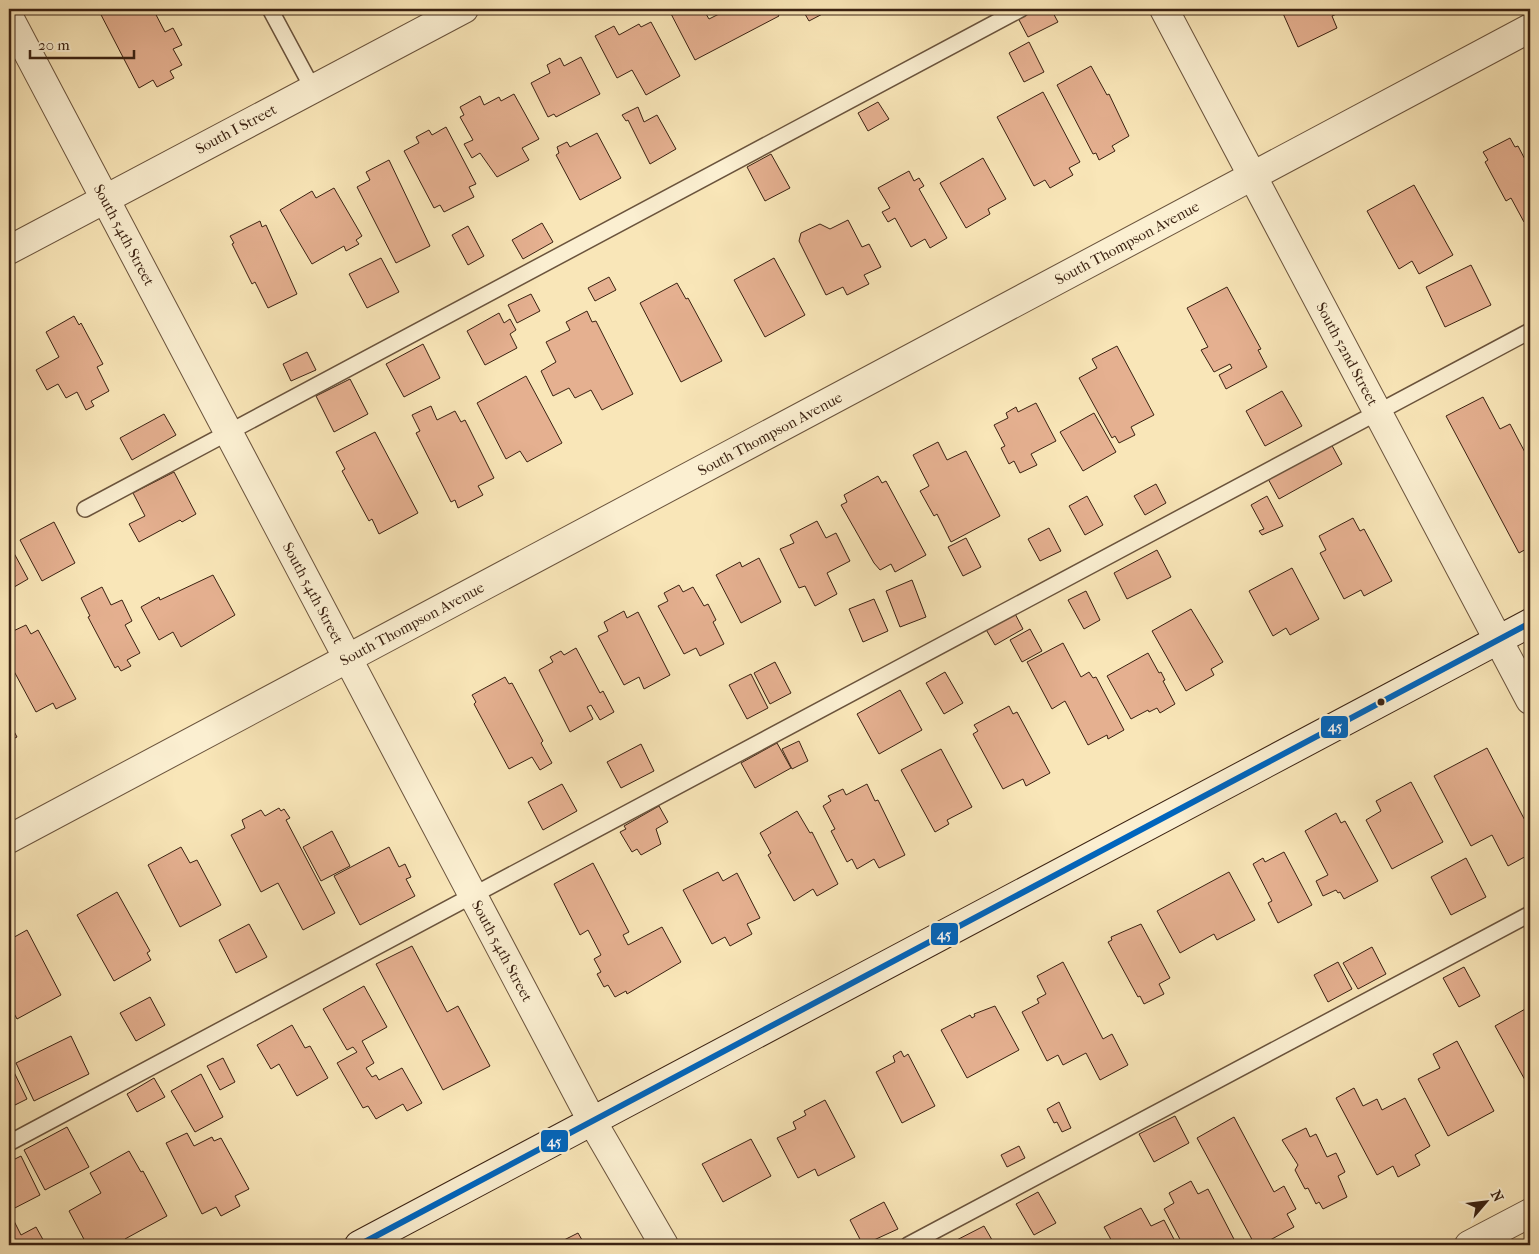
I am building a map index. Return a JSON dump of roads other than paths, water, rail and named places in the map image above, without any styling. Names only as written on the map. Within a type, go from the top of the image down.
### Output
[{"type":"street","name":"South I Street","points":[[9,250],[464,9]]},
{"type":"street","name":"South 52nd Street","points":[[1164,9],[1530,700]]},
{"type":"street","name":"South 54th Street","points":[[9,18],[592,1122],[664,1245]]},
{"type":"street","name":"South Thompson Avenue","points":[[9,839],[1530,28]]},
{"type":"street","points":[[359,1245],[1530,624]]},
{"type":"street","points":[[1469,1245],[1530,1213]]},
{"type":"lane","points":[[270,9],[313,89]]},
{"type":"lane","points":[[84,509],[1021,9]]},
{"type":"lane","points":[[9,1144],[1378,414],[1530,331]]},
{"type":"lane","points":[[908,1245],[1530,914]]}]
